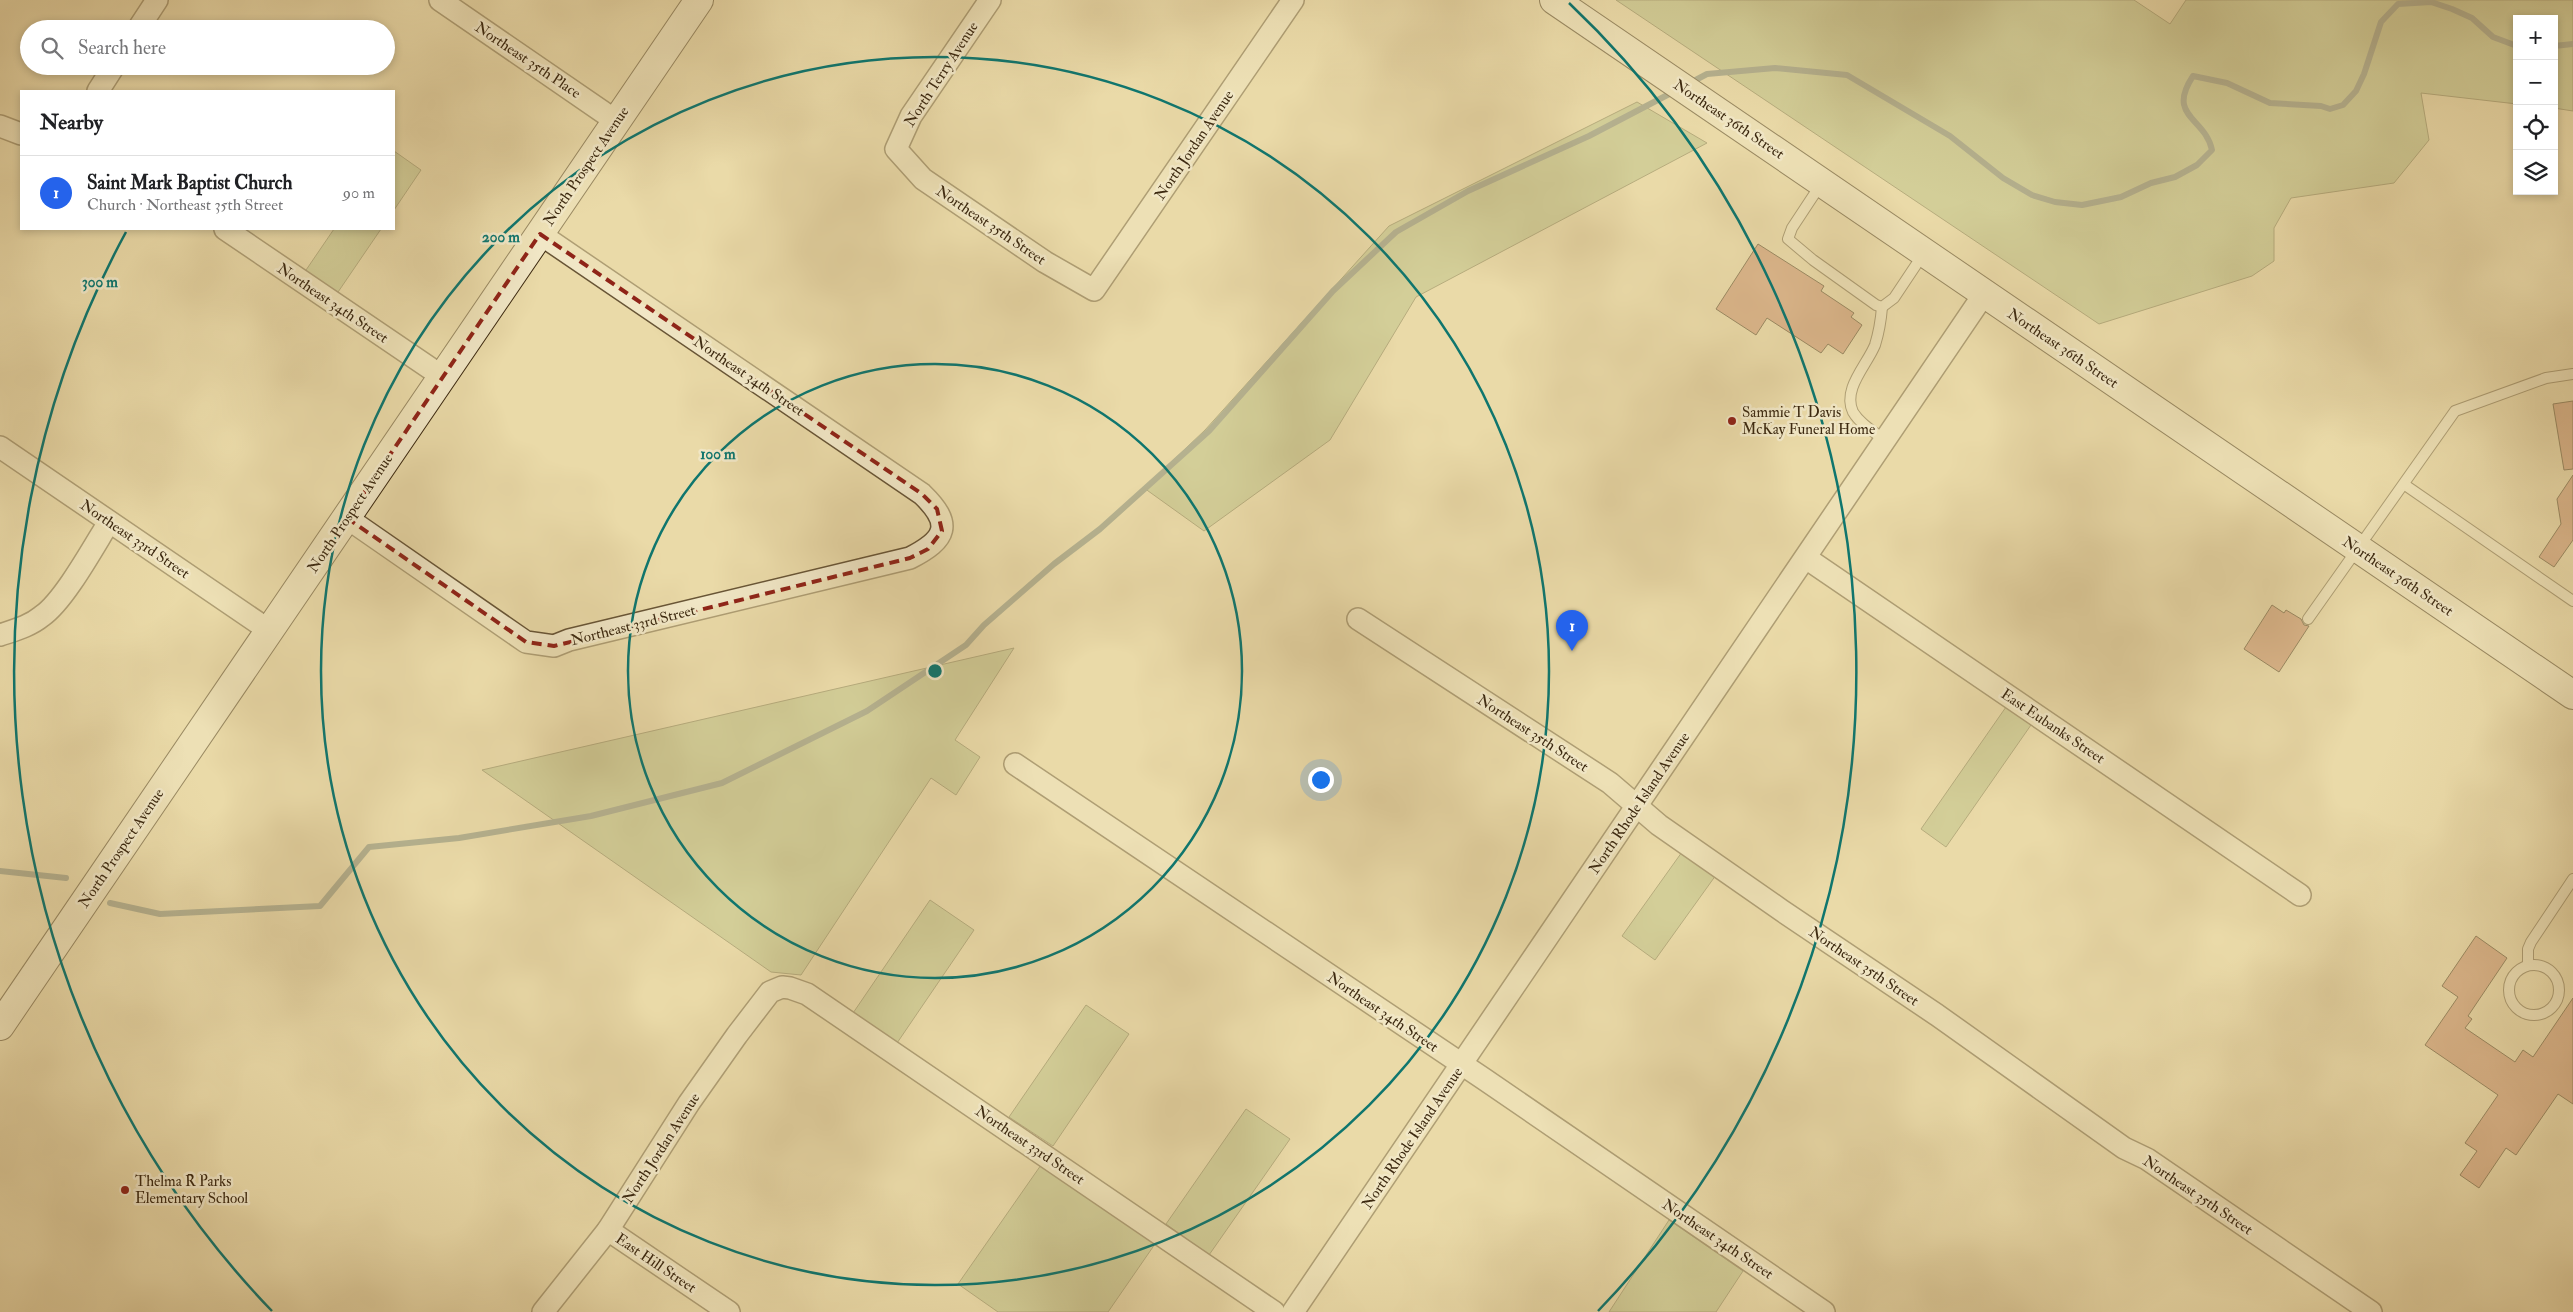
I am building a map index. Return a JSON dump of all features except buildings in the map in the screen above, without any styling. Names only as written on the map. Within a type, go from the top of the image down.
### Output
[{"type":"street","points":[[144,20],[157,0]]},
{"type":"street","name":"Northeast 35th Place","points":[[440,0],[616,121]]},
{"type":"street","name":"North Prospect Avenue","points":[[0,1026],[699,0]]},
{"type":"street","name":"North Terry Avenue","points":[[896,149],[911,116],[990,0]]},
{"type":"street","name":"North Jordan Avenue","points":[[1094,290],[1293,0]]},
{"type":"street","name":"Northeast 36th Street","points":[[1554,0],[2573,695]]},
{"type":"street","points":[[99,90],[108,75]]},
{"type":"street","points":[[0,126],[20,134]]},
{"type":"street","name":"Northeast 35th Street","points":[[896,149],[923,179],[1046,262],[1094,290]]},
{"type":"street","name":"Northeast 34th Street","points":[[226,230],[443,377]]},
{"type":"street","name":"Northeast 34th Street","points":[[540,234],[922,494],[937,509],[942,521],[942,531]]},
{"type":"street","name":"North Rhode Island Avenue","points":[[1294,1312],[1984,294]]},
{"type":"street","name":"Northeast 33rd Street","points":[[0,447],[270,631]]},
{"type":"street","name":"Northeast 33rd Street","points":[[347,518],[526,642],[554,646],[569,640],[910,558],[928,549],[942,531]]},
{"type":"street","points":[[0,634],[24,627],[43,616],[55,604],[109,522]]},
{"type":"street","name":"East Eubanks Street","points":[[1806,558],[2300,895]]},
{"type":"street","name":"Northeast 35th Street","points":[[1358,619],[1610,783],[1659,825],[1773,905],[1889,981],[2124,1148],[2147,1159],[2371,1312]]},
{"type":"street","name":"Northeast 34th Street","points":[[1015,764],[1824,1312]]},
{"type":"street","name":"North Jordan Avenue","points":[[543,1312],[608,1230],[689,1103],[737,1035],[770,992],[782,987]]},
{"type":"street","name":"Northeast 33rd Street","points":[[782,987],[807,994],[1274,1312]]},
{"type":"street","name":"East Hill Street","points":[[608,1230],[728,1312]]},
{"type":"lane","points":[[1822,183],[1792,228],[1788,239],[1842,282],[1882,307]]},
{"type":"lane","points":[[1885,440],[1861,422],[1854,413],[1850,399],[1855,381],[1875,345],[1882,307],[1894,298],[1924,253]]},
{"type":"lane","points":[[2308,618],[2405,485],[2455,411],[2546,378],[2573,374]]},
{"type":"lane","points":[[2405,485],[2573,600]]},
{"type":"lane","points":[[2528,966],[2527,958],[2531,942],[2573,879]]},
{"type":"lane","points":[[2528,966],[2545,967],[2557,978],[2559,995],[2556,1003],[2544,1013],[2527,1014],[2514,1004],[2510,997],[2511,981],[2521,968],[2528,966]]},
{"type":"highlighted area","points":[[540,234],[922,494],[937,509],[942,531],[928,549],[910,558],[554,646],[526,642],[347,518]]},
{"type":"green space","points":[[1616,0],[2134,0],[2170,24],[2186,0],[2573,0],[2573,111],[2558,109],[2558,15],[2513,15],[2513,104],[2421,93],[2429,140],[2394,183],[2291,198],[2274,228],[2274,261],[2252,276],[2099,324]]},
{"type":"green space","points":[[1637,102],[1707,143],[1416,297],[1330,440],[1204,531],[1144,488],[1205,430],[1389,226]]},
{"type":"green space","points":[[395,152],[421,170],[395,209]]},
{"type":"green space","points":[[333,230],[380,230],[336,295],[304,273]]},
{"type":"green space","points":[[1014,648],[955,740],[980,757],[956,795],[931,778],[801,975],[771,972],[482,770]]},
{"type":"green space","points":[[2006,707],[2031,725],[1946,847],[1921,829]]},
{"type":"green space","points":[[1682,852],[1716,875],[1655,960],[1622,936]]},
{"type":"green space","points":[[930,900],[974,930],[895,1046],[851,1016]]},
{"type":"green space","points":[[1086,1005],[1129,1034],[1053,1146],[1009,1117]]},
{"type":"green space","points":[[1246,1109],[1290,1139],[1209,1255],[1166,1224]]},
{"type":"green space","points":[[1041,1165],[1155,1244],[1108,1312],[998,1312],[958,1284]]},
{"type":"green space","points":[[1669,1220],[1743,1271],[1716,1312],[1609,1312]]},
{"type":"waterway","points":[[1688,84],[1707,74],[1775,68],[1847,75],[1950,136],[2003,178],[2032,195],[2055,202],[2082,205],[2121,197],[2151,183],[2175,177],[2197,165],[2212,150],[2208,139],[2185,109],[2186,90],[2193,76],[2227,83],[2270,103],[2321,106],[2330,109],[2343,105],[2356,91],[2364,74],[2381,22],[2398,4],[2431,2],[2452,9],[2472,18],[2493,37],[2513,44]]},
{"type":"waterway","points":[[2558,46],[2573,44]]},
{"type":"waterway","points":[[110,903],[160,914],[320,906],[369,847],[459,838],[591,816],[722,783],[867,711],[966,645],[984,625],[1054,564],[1100,529],[1209,431],[1333,291],[1396,232],[1468,191],[1589,136],[1675,91]]},
{"type":"waterway","points":[[0,871],[66,878]]},
{"type":"place","name":"Sammie T Davis McKay Funeral Home","points":[[1732,421]]},
{"type":"place","name":"Saint Mark Baptist Church","points":[[1572,651]]},
{"type":"place","name":"Thelma R Parks Elementary School","points":[[125,1190]]}]
